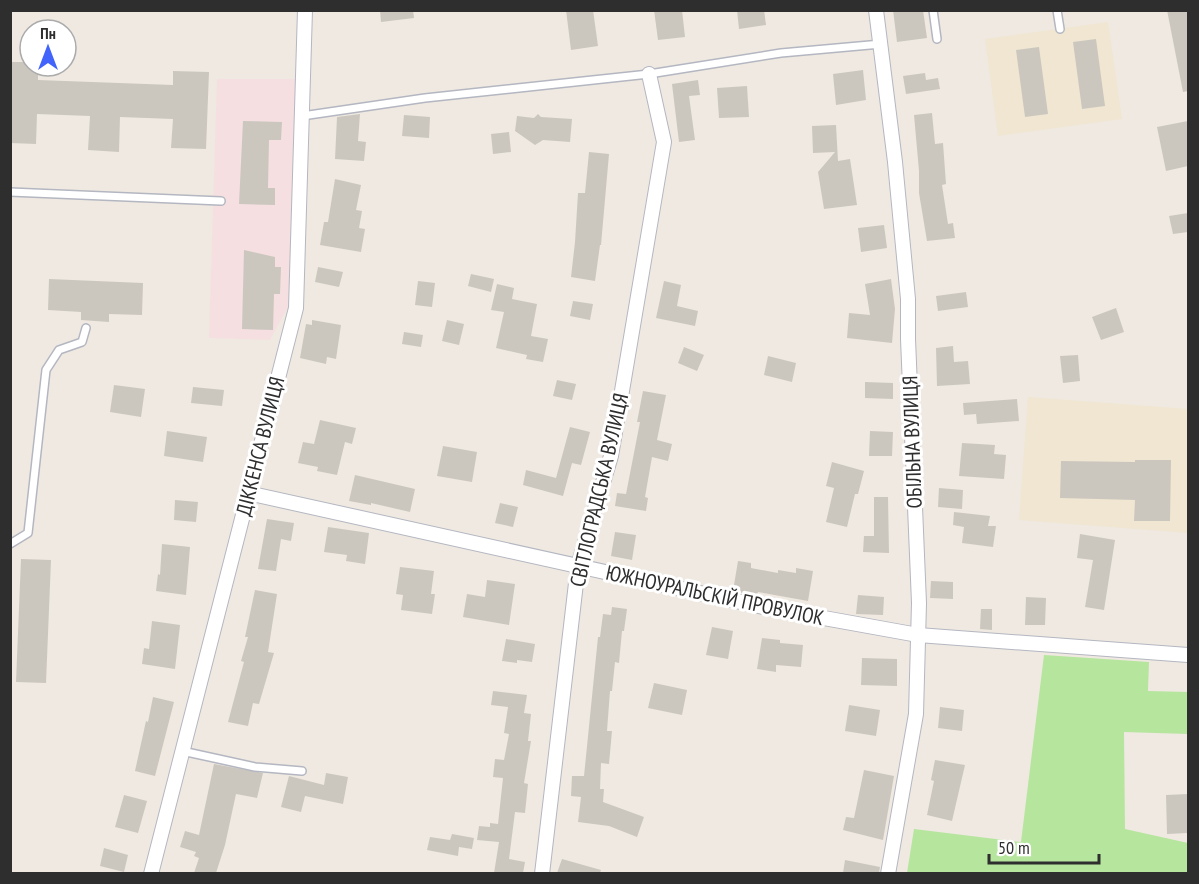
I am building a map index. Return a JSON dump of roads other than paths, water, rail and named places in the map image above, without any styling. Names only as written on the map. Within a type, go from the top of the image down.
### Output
[{"type":"street","name":"ДІККЕНСА ВУЛИЦЯ","points":[[151,873],[296,308],[305,10]]},
{"type":"street","name":"ОБІЛЬНА ВУЛИЦЯ","points":[[876,10],[908,299],[918,603],[916,714],[888,873]]},
{"type":"street","name":"СВІТЛОГРАДСЬКА ВУЛИЦЯ","points":[[542,873],[578,566],[611,456],[663,142],[649,74]]},
{"type":"street","name":"ЮЖНОУРАЛЬСКІЙ ПРОВУЛОК","points":[[248,492],[763,607],[918,635],[1188,655]]},
{"type":"lane","points":[[933,10],[937,39]]},
{"type":"lane","points":[[1057,10],[1060,28]]},
{"type":"lane","points":[[302,116],[425,98],[649,74],[781,53],[881,44]]},
{"type":"lane","points":[[10,192],[221,201]]},
{"type":"lane","points":[[10,544],[28,533],[46,370],[59,350],[82,342],[86,328]]},
{"type":"lane","points":[[182,751],[255,767],[302,771]]}]
